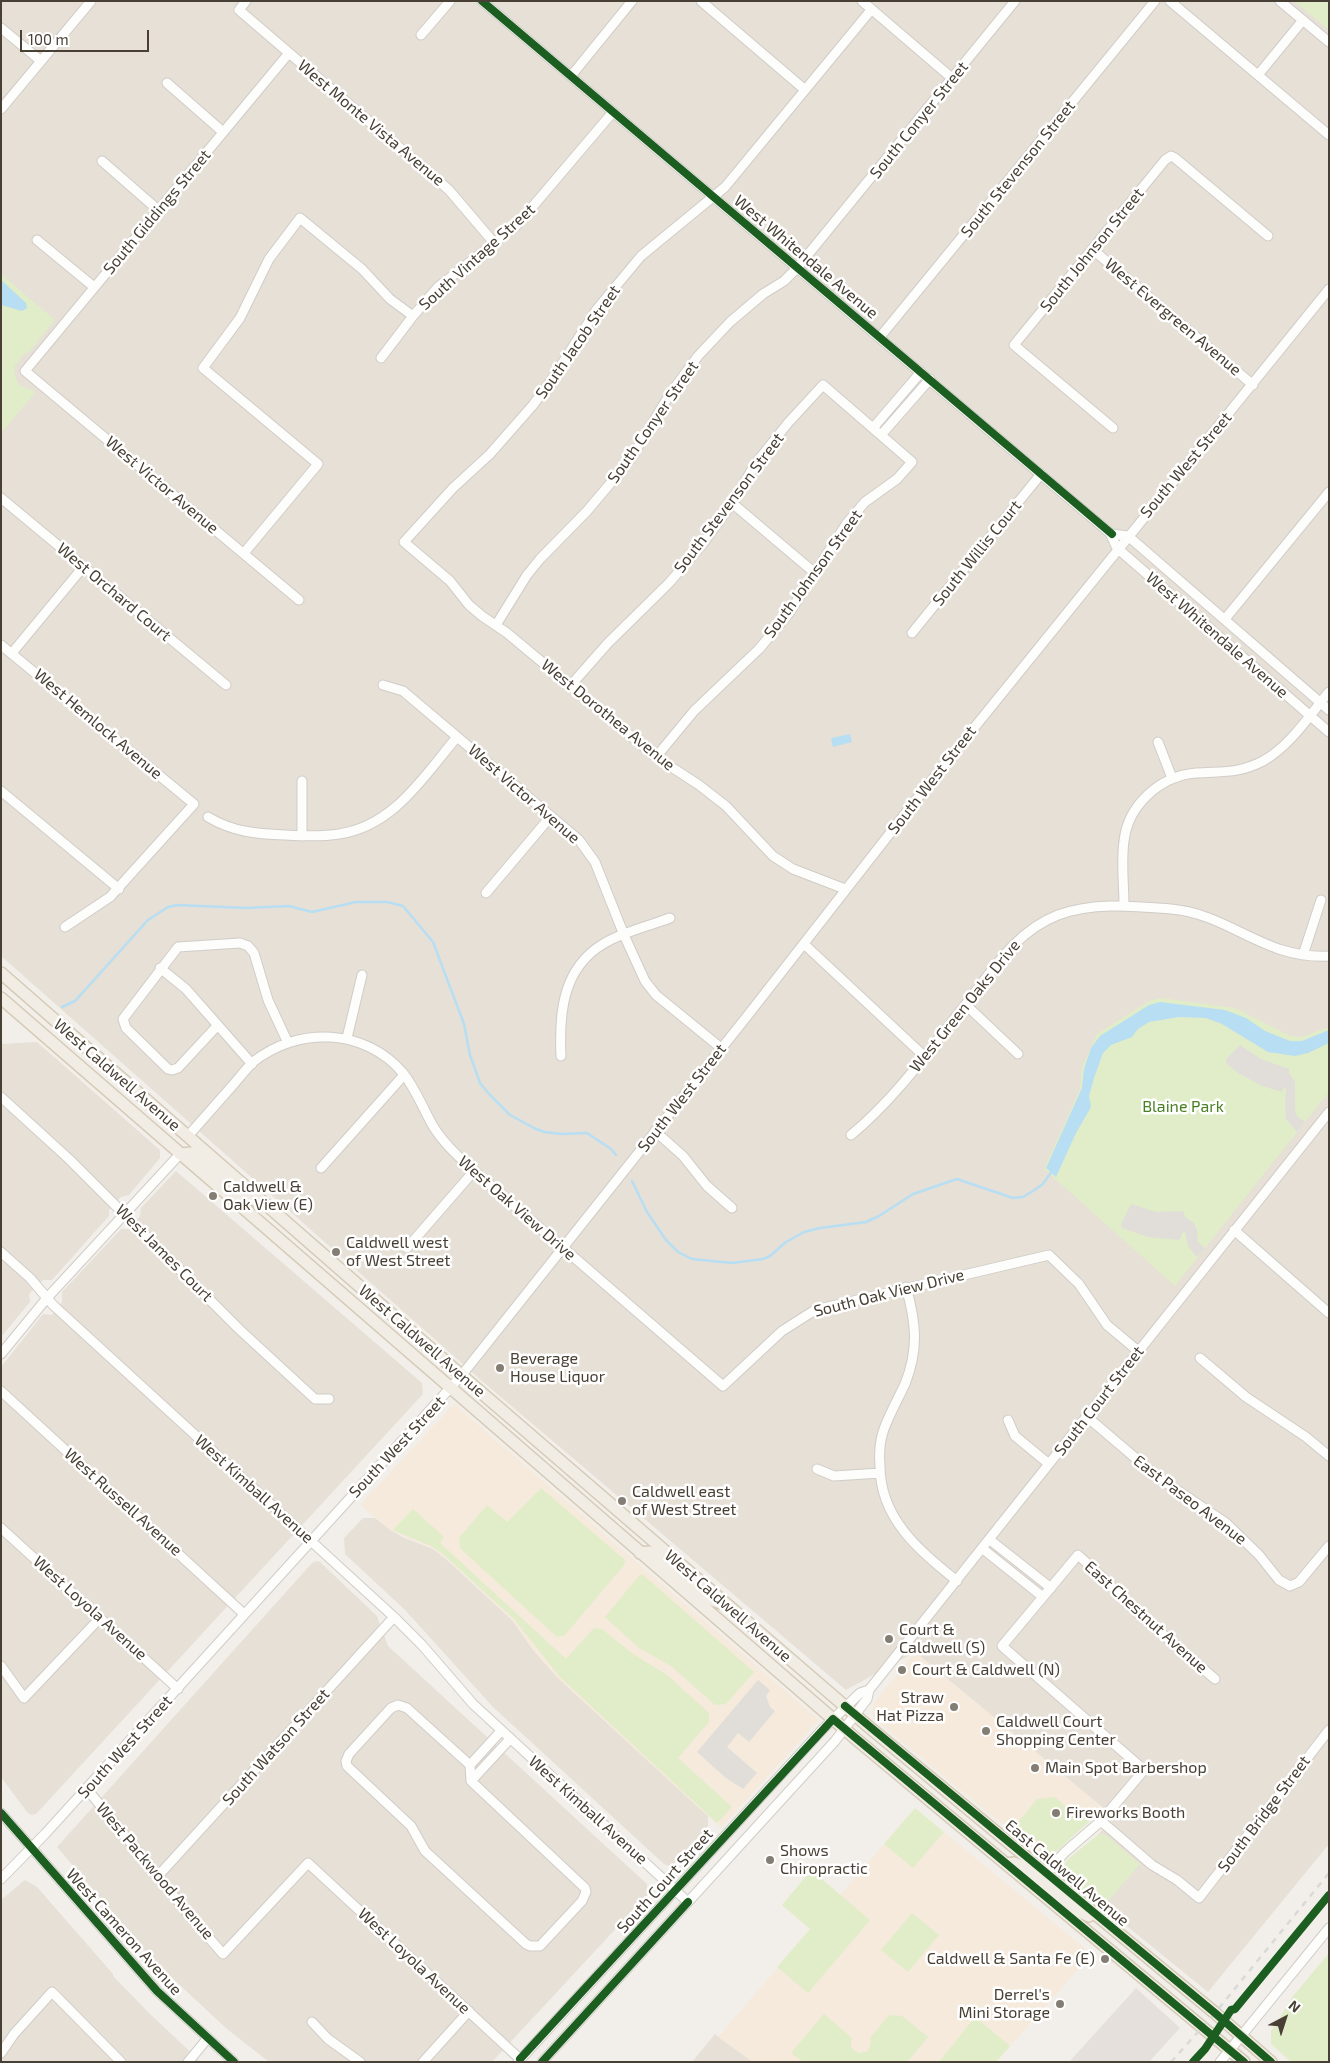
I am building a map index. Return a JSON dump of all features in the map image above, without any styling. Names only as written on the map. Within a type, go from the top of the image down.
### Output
[{"type":"main road","name":"West Caldwell Avenue","points":[[1,973],[461,1376],[845,1706]]},
{"type":"main road","name":"West Caldwell Avenue","points":[[1,998],[833,1719]]},
{"type":"main road","points":[[180,1154],[192,1153],[242,1195],[267,1205]]},
{"type":"main road","points":[[640,1553],[649,1552],[655,1555],[706,1598],[727,1605]]},
{"type":"main road","name":"East Caldwell Avenue","points":[[845,1706],[1271,2062]]},
{"type":"main road","name":"East Caldwell Avenue","points":[[833,1719],[1244,2062]]},
{"type":"main road","points":[[1006,1864],[1014,1863],[1023,1867],[1074,1909],[1105,1924]]},
{"type":"street","points":[[1,109],[91,1]]},
{"type":"street","name":"West Monte Vista Avenue","points":[[246,1],[239,10],[449,190],[495,244]]},
{"type":"street","points":[[421,35],[450,1]]},
{"type":"street","name":"West Whitendale Avenue","points":[[482,1],[1112,534],[1117,548],[1329,732]]},
{"type":"street","points":[[571,76],[632,1]]},
{"type":"street","points":[[701,1],[804,89]]},
{"type":"street","points":[[862,1],[953,79]]},
{"type":"street","name":"South Conyer Street","points":[[496,625],[527,575],[587,511],[630,460],[670,394],[698,356],[730,322],[763,294],[784,281],[797,268],[1015,1]]},
{"type":"street","name":"South Stevenson Street","points":[[880,337],[1155,1]]},
{"type":"street","points":[[1170,1],[1329,135]]},
{"type":"street","points":[[1280,1],[1329,42]]},
{"type":"street","name":"South Jacob Street","points":[[404,542],[441,500],[490,454],[533,405],[553,378],[597,309],[642,256],[673,228],[715,197],[725,187],[804,89],[872,10]]},
{"type":"street","points":[[1258,75],[1302,20]]},
{"type":"street","points":[[1,28],[41,62]]},
{"type":"street","name":"South Giddings Street","points":[[25,371],[288,53]]},
{"type":"street","points":[[167,83],[223,132]]},
{"type":"street","name":"South Vintage Street","points":[[381,358],[438,287],[517,226],[613,112]]},
{"type":"street","name":"South Johnson Street","points":[[1113,428],[1014,345],[1165,160],[1171,156],[1268,236]]},
{"type":"street","points":[[102,161],[158,209]]},
{"type":"street","points":[[244,553],[318,464],[202,368],[240,318],[269,259],[300,218],[362,269],[390,299],[413,316]]},
{"type":"street","points":[[37,240],[94,287]]},
{"type":"street","name":"West Evergreen Avenue","points":[[1092,249],[1253,384]]},
{"type":"street","name":"South West Street","points":[[1,1879],[32,1849],[87,1789],[461,1376],[1117,548],[1329,289]]},
{"type":"street","name":"West Victor Avenue","points":[[25,371],[299,600]]},
{"type":"street","points":[[921,372],[873,428],[881,435],[930,379]]},
{"type":"street","name":"South Stevenson Street","points":[[571,685],[608,643],[669,583],[701,546],[732,503],[756,464],[788,423],[823,385],[873,428]]},
{"type":"street","name":"South Johnson Street","points":[[656,758],[694,711],[759,649],[789,613],[816,574],[847,523],[865,502],[897,479],[912,462],[881,435]]},
{"type":"street","name":"South Willis Court","points":[[912,633],[1041,474]]},
{"type":"street","points":[[1225,619],[1329,492]]},
{"type":"street","name":"West Orchard Court","points":[[1,498],[226,685]]},
{"type":"street","points":[[732,503],[816,574]]},
{"type":"street","points":[[1112,534],[1128,536]]},
{"type":"street","name":"West Whitendale Avenue","points":[[1128,536],[1329,710]]},
{"type":"street","name":"West Dorothea Avenue","points":[[404,542],[450,580],[469,605],[571,685],[656,758],[699,785],[726,806],[773,856],[793,870],[845,889]]},
{"type":"street","points":[[12,653],[84,566]]},
{"type":"street","name":"West Hemlock Avenue","points":[[1,644],[194,804],[119,889]]},
{"type":"street","name":"West Victor Avenue","points":[[383,685],[403,691],[579,840],[595,862],[624,935],[645,981],[656,995],[722,1048]]},
{"type":"street","points":[[1124,906],[1124,840],[1129,823],[1137,808],[1148,795],[1172,778],[1198,773],[1226,773],[1246,768],[1263,760],[1277,751],[1291,738],[1329,692]]},
{"type":"street","points":[[208,817],[221,825],[252,834],[302,836],[338,834],[355,830],[386,816],[400,804],[457,737]]},
{"type":"street","points":[[1158,742],[1172,778]]},
{"type":"street","points":[[302,782],[302,836]]},
{"type":"street","points":[[3,795],[119,889],[98,907],[65,927]]},
{"type":"street","points":[[486,892],[551,816]]},
{"type":"street","points":[[1303,955],[1321,900]]},
{"type":"street","name":"West Green Oaks Drive","points":[[851,1135],[887,1102],[1019,939],[1056,916],[1079,909],[1124,906],[1173,910],[1199,915],[1226,924],[1256,942],[1280,950],[1303,955],[1329,956]]},
{"type":"street","points":[[561,1056],[560,1028],[563,1003],[578,968],[589,955],[603,944],[670,918]]},
{"type":"street","points":[[188,1136],[252,1064],[269,1051],[288,1043],[268,1000],[254,953],[248,946],[240,943],[178,947],[124,1016],[126,1028],[172,1070],[178,1068],[217,1026]]},
{"type":"street","points":[[804,944],[924,1056]]},
{"type":"street","points":[[160,968],[186,989],[252,1064]]},
{"type":"street","points":[[347,1038],[362,975]]},
{"type":"street","points":[[966,1005],[1018,1054]]},
{"type":"street","name":"West Oak View Drive","points":[[288,1043],[320,1036],[347,1038],[380,1053],[393,1063],[404,1075],[433,1126],[449,1147],[474,1171],[723,1386]]},
{"type":"street","points":[[321,1168],[404,1075]]},
{"type":"street","name":"West James Court","points":[[1,1097],[69,1158],[240,1330],[301,1386],[315,1398],[330,1399]]},
{"type":"street","name":"South Court Street","points":[[542,2062],[855,1715],[867,1699],[869,1690],[957,1582],[1086,1416],[1329,1112]]},
{"type":"street","points":[[655,1131],[683,1156],[707,1186],[732,1208]]},
{"type":"street","points":[[1,1354],[47,1298],[180,1154]]},
{"type":"street","points":[[406,1248],[474,1171]]},
{"type":"street","points":[[1234,1230],[1329,1313]]},
{"type":"street","name":"West Kimball Avenue","points":[[1,1252],[30,1278],[47,1298],[394,1617],[422,1645],[460,1692],[688,1902]]},
{"type":"street","name":"South Oak View Drive","points":[[723,1386],[782,1331],[815,1310],[1049,1254],[1079,1284],[1107,1325],[1138,1351]]},
{"type":"street","points":[[906,1287],[914,1316],[915,1343],[911,1367],[883,1431],[879,1453],[883,1492],[898,1525],[920,1550],[957,1582]]},
{"type":"street","points":[[1200,1358],[1246,1397],[1306,1437],[1329,1456]]},
{"type":"street","name":"West Russell Avenue","points":[[1,1391],[244,1614]]},
{"type":"street","name":"East Paseo Avenue","points":[[1086,1416],[1159,1478],[1226,1523],[1259,1554],[1279,1580],[1290,1586],[1299,1582],[1329,1546]]},
{"type":"street","points":[[1008,1420],[1015,1436],[1049,1464]]},
{"type":"street","points":[[817,1469],[834,1476],[880,1473]]},
{"type":"street","name":"West Loyola Avenue","points":[[1,1528],[178,1688]]},
{"type":"street","points":[[990,1540],[1051,1588],[1002,1646],[1144,1770],[1101,1821],[1065,1852],[1046,1873]]},
{"type":"street","points":[[983,1549],[1044,1597]]},
{"type":"street","name":"East Chestnut Avenue","points":[[1051,1588],[1078,1556],[1099,1574],[1131,1608],[1215,1679]]},
{"type":"street","name":"South Watson Street","points":[[158,1876],[394,1617]]},
{"type":"street","points":[[1,1666],[24,1698],[100,1618]]},
{"type":"street","name":"South Court Street","points":[[519,2060],[845,1706],[860,1693],[869,1690]]},
{"type":"street","points":[[398,1704],[407,1708],[470,1765],[471,1781],[582,1883],[585,1888],[586,1892],[582,1901],[540,1946],[526,1944],[425,1851],[410,1824],[351,1771],[346,1761],[349,1754],[390,1708],[398,1704]]},
{"type":"street","name":"South Bridge Street","points":[[1101,1821],[1152,1865],[1177,1880],[1199,1898],[1329,1730]]},
{"type":"street","points":[[470,1765],[501,1731]]},
{"type":"street","points":[[471,1781],[510,1739]]},
{"type":"street","name":"West Packwood Avenue","points":[[87,1789],[223,1954],[308,1863]]},
{"type":"street","name":"West Cameron Avenue","points":[[1,1813],[140,1973],[207,2039],[234,2062]]},
{"type":"street","name":"West Loyola Avenue","points":[[308,1863],[469,2011],[519,2060]]},
{"type":"street","points":[[1220,2062],[1329,1928]]},
{"type":"street","points":[[1,2053],[14,2034],[52,1992],[121,2062]]},
{"type":"street","points":[[423,2062],[469,2011]]},
{"type":"street","points":[[312,2022],[328,2039],[360,2062]]},
{"type":"street","points":[[188,2062],[207,2039]]},
{"type":"shaded area","points":[[1,1],[1329,1],[1329,1844],[1208,1992],[1064,1875],[1113,1817],[1108,1812],[915,1652],[846,1690],[482,1381],[1,956]]},
{"type":"shaded area","points":[[37,1042],[160,1150],[160,1158],[129,1195],[121,1197],[109,1210],[109,1216],[52,1280],[43,1280],[29,1294],[30,1302],[1,1337],[1,1044]]},
{"type":"shaded area","points":[[1240,1045],[1261,1059],[1289,1069],[1289,1073],[1295,1082],[1295,1110],[1297,1116],[1305,1122],[1297,1132],[1286,1119],[1286,1088],[1282,1092],[1262,1086],[1238,1073],[1226,1063],[1226,1059]]},
{"type":"shaded area","points":[[176,1171],[422,1383],[423,1394],[36,1814],[31,1815],[1,1777],[1,1367],[43,1314],[52,1315],[62,1302],[62,1292],[121,1229],[130,1229],[140,1216],[141,1208]]},
{"type":"shaded area","points":[[1131,1204],[1156,1212],[1183,1211],[1186,1218],[1193,1222],[1197,1229],[1198,1242],[1205,1248],[1197,1257],[1188,1246],[1185,1232],[1182,1233],[1181,1238],[1178,1240],[1148,1237],[1122,1228],[1121,1224]]},
{"type":"shaded area","points":[[454,1404],[819,1720],[721,1828],[557,1677],[534,1651],[513,1621],[448,1560],[433,1549],[391,1531],[360,1505]]},
{"type":"shaded area","points":[[363,1518],[375,1518],[402,1537],[433,1549],[447,1560],[513,1621],[534,1651],[557,1677],[708,1816],[708,1826],[671,1867],[664,1864],[493,1707],[405,1610],[345,1554],[344,1538]]},
{"type":"shaded area","points":[[320,1562],[377,1616],[388,1646],[647,1884],[647,1895],[492,2062],[269,2062],[227,2029],[144,1950],[57,1847],[312,1563]]},
{"type":"shaded area","points":[[915,1652],[1102,1807],[1089,1822],[1049,1857],[1042,1857],[873,1718],[873,1704]]},
{"type":"shaded area","points":[[758,1680],[770,1690],[766,1696],[770,1707],[775,1711],[749,1742],[738,1733],[727,1747],[757,1773],[743,1789],[726,1778],[697,1752]]},
{"type":"shaded area","points":[[915,1808],[1092,1954],[996,2062],[753,2062],[718,2037]]},
{"type":"shaded area","points":[[25,1880],[37,1887],[113,1976],[201,2062],[1,2062],[1,1900]]},
{"type":"shaded area","points":[[1136,1988],[1180,2028],[1149,2062],[1069,2062]]},
{"type":"shaded area","points":[[715,2034],[753,2062],[692,2062]]},
{"type":"green space","points":[[1294,1],[1329,1],[1329,30]]},
{"type":"green space","points":[[1,274],[55,320],[30,351],[22,356],[14,368],[16,380],[21,386],[36,392],[1,433]]},
{"type":"green space","name":"Blaine Park","points":[[1161,998],[1235,1008],[1291,1036],[1301,1037],[1329,1027],[1329,1092],[1175,1286],[1044,1169],[1080,1089],[1082,1067],[1097,1034],[1149,1001]]},
{"type":"green space","points":[[541,1488],[625,1560],[624,1565],[565,1635],[557,1637],[461,1549],[459,1538],[487,1505],[507,1522]]},
{"type":"green space","points":[[413,1509],[444,1537],[440,1543],[566,1659],[594,1628],[602,1629],[633,1654],[667,1675],[709,1713],[709,1722],[678,1758],[732,1807],[717,1823],[560,1677],[514,1619],[443,1554],[431,1546],[393,1530]]},
{"type":"green space","points":[[642,1574],[754,1672],[726,1704],[715,1705],[671,1666],[639,1648],[605,1617]]},
{"type":"green space","points":[[1055,1797],[1069,1810],[1074,1805],[1091,1820],[1048,1859],[1040,1852],[1042,1846],[1016,1825],[1037,1799]]},
{"type":"green space","points":[[915,1808],[944,1832],[913,1868],[884,1844]]},
{"type":"green space","points":[[1099,1834],[1106,1835],[1140,1864],[1102,1908],[1062,1876],[1060,1870],[1068,1859]]},
{"type":"green space","points":[[811,1870],[870,1920],[808,1993],[777,1967],[810,1929],[782,1905]]},
{"type":"green space","points":[[912,1913],[939,1935],[908,1972],[881,1950]]},
{"type":"green space","points":[[1329,1953],[1329,2062],[1291,2062],[1271,2044],[1271,2031],[1293,1996]]},
{"type":"green space","points":[[824,2014],[852,2038],[852,2047],[860,2053],[868,2051],[871,2042],[870,2038],[889,2015],[902,2016],[928,2037],[907,2062],[803,2062],[791,2053]]},
{"type":"green space","points":[[975,2017],[1010,2046],[996,2062],[939,2062]]},
{"type":"water","points":[[1,280],[26,303],[27,308],[22,311],[1,305]]},
{"type":"water","points":[[850,734],[852,742],[833,747],[831,738]]},
{"type":"water","points":[[1160,1002],[1225,1010],[1246,1018],[1265,1031],[1290,1041],[1302,1041],[1329,1030],[1329,1043],[1308,1053],[1295,1056],[1268,1052],[1222,1024],[1206,1018],[1179,1017],[1149,1022],[1138,1029],[1132,1037],[1111,1045],[1103,1053],[1089,1096],[1091,1107],[1076,1133],[1056,1177],[1046,1168],[1082,1088],[1084,1069],[1091,1048],[1100,1036],[1149,1005]]},
{"type":"waterway","points":[[62,1007],[75,1001],[148,920],[168,907],[177,905],[246,908],[289,906],[312,912],[356,902],[387,902],[403,906],[433,942],[464,1024],[470,1055],[480,1083],[489,1094],[510,1115],[534,1128],[544,1132],[562,1134],[587,1133],[611,1149],[616,1155]]},
{"type":"waterway","points":[[632,1181],[647,1212],[666,1240],[678,1252],[692,1259],[732,1263],[763,1259],[770,1256],[786,1242],[804,1232],[866,1222],[913,1194],[957,1179],[1013,1198],[1023,1197],[1033,1191],[1043,1184],[1052,1171]]},
{"type":"railway","points":[[1171,2062],[1215,2013],[1329,1873]]},
{"type":"cycle path","points":[[482,1],[1112,534]]},
{"type":"cycle path","points":[[845,1706],[1215,2013],[1271,2062]]},
{"type":"cycle path","points":[[520,2059],[833,1719],[1244,2062]]},
{"type":"cycle path","points":[[1,1813],[157,1991],[234,2062]]},
{"type":"cycle path","points":[[1193,2062],[1205,2049],[1231,2010],[1235,2009],[1329,1895]]},
{"type":"cycle path","points":[[542,2062],[688,1902]]},
{"type":"place","name":"Caldwell & Oak View (E)","points":[[213,1196]]},
{"type":"place","name":"Caldwell west of West Street","points":[[336,1252]]},
{"type":"place","name":"Beverage House Liquor","points":[[500,1368]]},
{"type":"place","name":"Caldwell east of West Street","points":[[622,1501]]},
{"type":"place","name":"Court & Caldwell (S)","points":[[889,1639]]},
{"type":"place","name":"Court & Caldwell (N)","points":[[902,1670]]},
{"type":"place","name":"Straw Hat Pizza","points":[[954,1707]]},
{"type":"place","name":"Caldwell Court Shopping Center","points":[[986,1731]]},
{"type":"place","name":"Main Spot Barbershop","points":[[1035,1768]]},
{"type":"place","name":"Fireworks Booth","points":[[1056,1813]]},
{"type":"place","name":"Shows Chiropractic","points":[[770,1860]]},
{"type":"place","name":"Caldwell & Santa Fe (E)","points":[[1105,1959]]},
{"type":"place","name":"Derrel's Mini Storage","points":[[1060,2004]]}]
